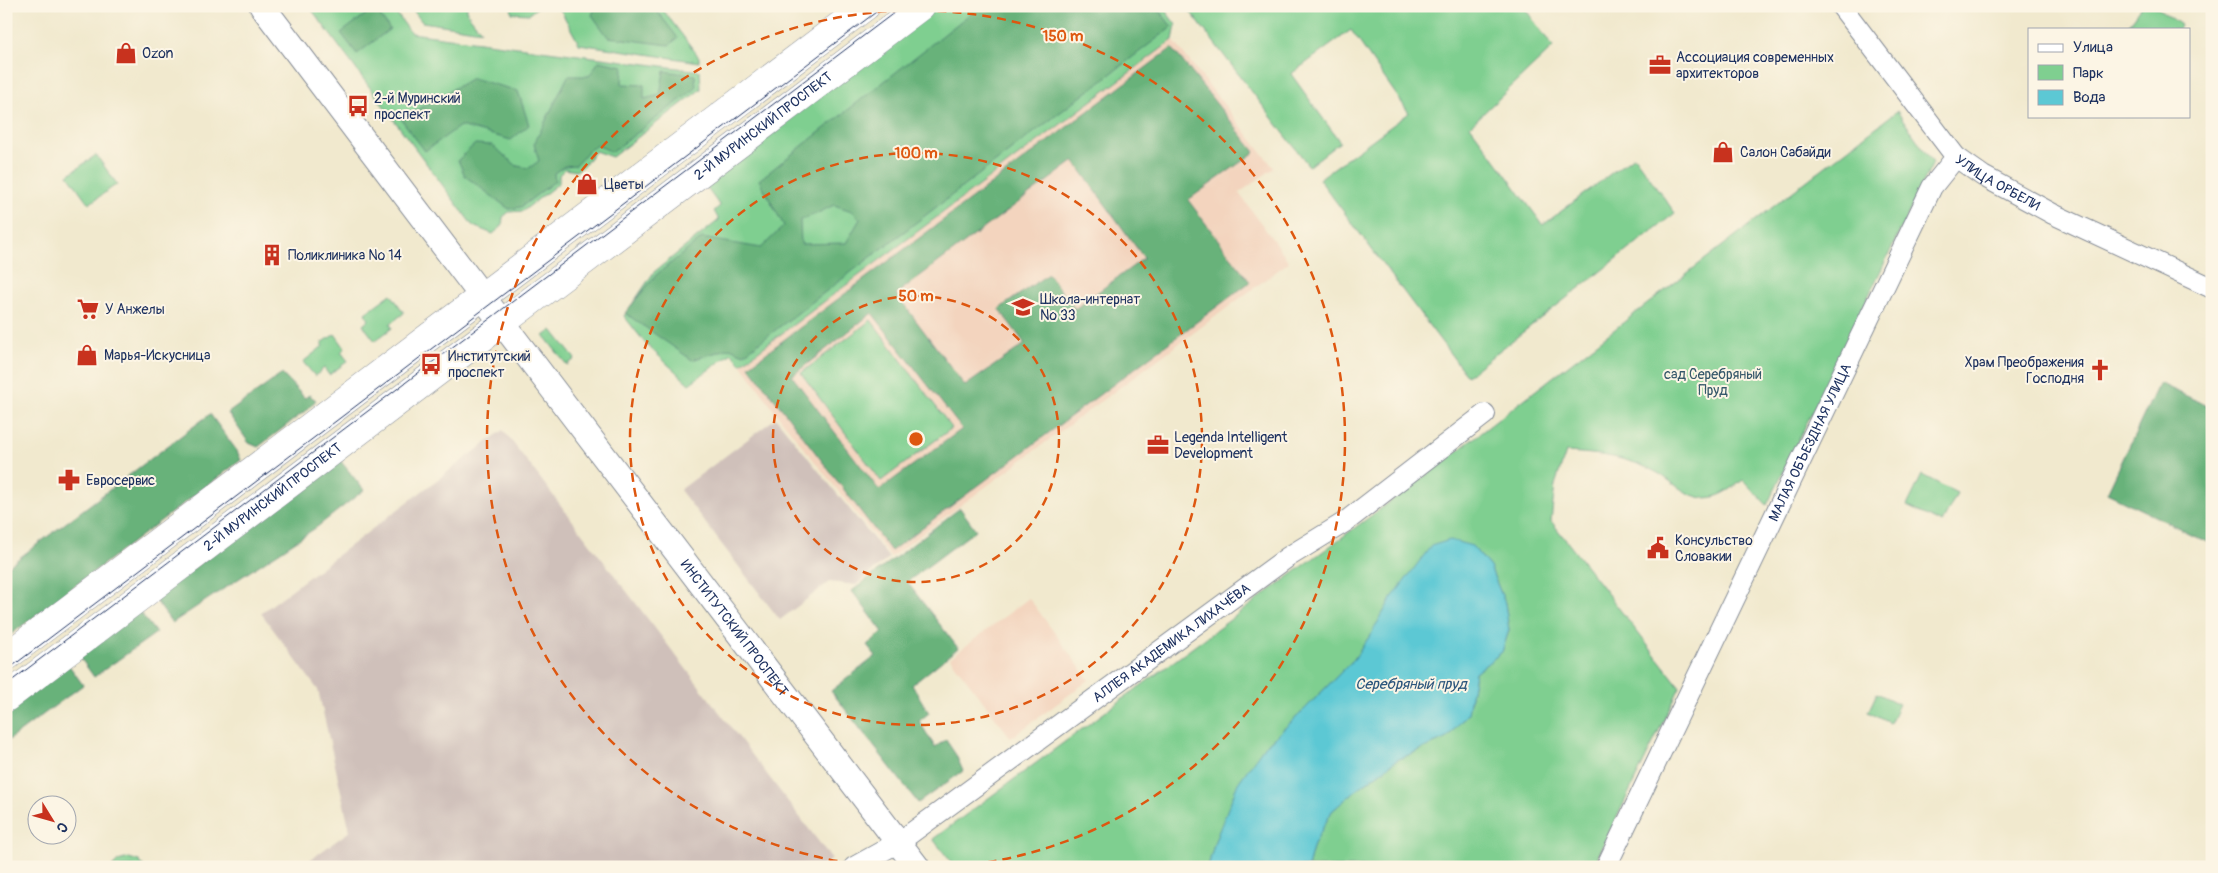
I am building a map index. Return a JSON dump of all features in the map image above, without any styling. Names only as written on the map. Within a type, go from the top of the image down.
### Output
[{"type":"main road","points":[[6,657],[866,6]]},
{"type":"main road","name":"2-Й МУРИНСКИЙ ПРОСПЕКТ","points":[[6,698],[921,6]]},
{"type":"street","name":"ИНСТИТУТСКИЙ ПРОСПЕКТ","points":[[262,6],[502,324],[918,867]]},
{"type":"street","name":"УЛИЦА ОРБЕЛИ","points":[[1842,6],[1956,157],[1983,176],[2053,214],[2212,288]]},
{"type":"street","name":"МАЛАЯ ОБЪЕЗДНАЯ УЛИЦА","points":[[1606,867],[1932,187],[1956,157]]},
{"type":"street","name":"АЛЛЕЯ АКАДЕМИКА ЛИХАЧЁВА","points":[[854,867],[899,842],[1288,557],[1346,522],[1484,414]]},
{"type":"shaded area","name":"Школа-интернат № 33","points":[[1173,40],[1274,168],[1239,193],[1289,262],[891,557],[780,418],[741,364]]},
{"type":"shaded area","points":[[776,418],[889,558],[856,585],[829,582],[780,620],[680,490]]},
{"type":"shaded area","points":[[503,430],[832,859],[821,867],[300,867],[350,831],[318,690],[261,613]]},
{"type":"shaded area","points":[[1029,598],[1089,680],[1011,738],[950,658]]},
{"type":"green space","points":[[309,6],[391,6],[411,33],[700,71],[701,89],[612,157],[595,151],[585,164],[576,171],[565,169],[559,175],[559,183],[523,211],[509,212],[503,217],[502,226],[493,234],[473,226]]},
{"type":"green space","points":[[410,6],[467,6],[467,13],[481,31],[422,22]]},
{"type":"green space","points":[[511,6],[539,6],[529,14],[512,13]]},
{"type":"green space","points":[[596,6],[653,6],[678,38],[669,45],[608,37],[592,15]]},
{"type":"green space","points":[[660,6],[699,57],[699,62],[579,44],[559,7]]},
{"type":"green space","points":[[933,6],[1162,6],[1176,25],[1173,40],[741,364],[732,353],[689,384],[646,344],[624,316],[654,272],[719,220],[714,211],[720,206],[703,183]]},
{"type":"green space","points":[[980,6],[1156,6],[1172,27],[744,354],[730,348],[692,360],[625,313],[656,275],[702,238],[761,248],[784,226],[759,180]],"holes":[[[834,205],[852,211],[860,219],[846,243],[801,244],[800,220]]]},
{"type":"green space","points":[[1186,6],[1523,6],[1553,47],[1470,126],[1543,225],[1634,156],[1675,213],[1467,376],[1319,179],[1409,113],[1351,30],[1291,74],[1340,142],[1309,166]]},
{"type":"green space","points":[[2142,6],[2155,6],[2181,25],[2180,28],[2127,28]]},
{"type":"green space","points":[[374,8],[390,29],[357,54],[341,33]]},
{"type":"green space","points":[[1172,48],[1255,152],[1188,200],[1250,282],[891,551],[749,366]],"holes":[[[1074,161],[1144,258],[1075,309],[1048,274],[999,309],[1025,344],[965,386],[896,294]],[[872,313],[962,429],[879,490],[792,376]]]},
{"type":"green space","points":[[599,61],[623,66],[622,84],[644,85],[644,99],[660,95],[664,71],[695,75],[696,88],[612,152],[597,145],[589,150],[576,165],[565,166],[554,173],[555,181],[521,207],[509,209],[465,176],[458,160],[475,144],[492,145],[517,166],[529,168],[539,161],[534,144],[568,76],[589,76]]},
{"type":"green space","points":[[472,78],[518,91],[529,125],[511,140],[460,126],[425,151],[401,119]]},
{"type":"green space","name":"сад Серебряный Пруд","points":[[1897,111],[1933,163],[1767,505],[1743,480],[1728,491],[1717,496],[1698,497],[1686,492],[1658,473],[1641,465],[1600,455],[1566,452],[1555,485],[1551,521],[1680,687],[1593,867],[1308,867],[1314,844],[1332,811],[1355,791],[1397,760],[1447,738],[1468,713],[1475,673],[1502,652],[1509,630],[1505,603],[1490,567],[1472,546],[1371,634],[1355,658],[1299,715],[1263,748],[1215,841],[1208,867],[955,867],[933,839],[1421,479]]},
{"type":"green space","points":[[96,155],[117,184],[89,204],[68,175]]},
{"type":"green space","points":[[391,294],[404,313],[390,324],[392,328],[375,341],[363,325],[369,320],[365,313]]},
{"type":"green space","points":[[871,320],[952,428],[881,481],[801,373]]},
{"type":"green space","points":[[552,330],[575,359],[567,365],[544,336]]},
{"type":"green space","points":[[335,334],[345,348],[341,352],[348,361],[329,375],[324,368],[315,376],[303,362],[323,346],[322,343]]},
{"type":"green space","points":[[282,374],[305,398],[309,395],[316,400],[308,409],[258,447],[249,443],[228,413]]},
{"type":"green space","points":[[2159,383],[2212,408],[2212,544],[2107,493]]},
{"type":"green space","points":[[210,414],[237,451],[241,460],[6,638],[6,568]]},
{"type":"green space","points":[[339,459],[364,490],[317,527],[172,623],[154,598]]},
{"type":"green space","points":[[1922,475],[1957,493],[1942,523],[1907,506]]},
{"type":"green space","points":[[960,508],[976,530],[907,582],[958,648],[912,685],[929,713],[919,721],[935,747],[946,740],[956,755],[963,771],[918,803],[831,691],[876,656],[867,645],[883,632],[852,591]]},
{"type":"green space","points":[[138,610],[156,633],[94,677],[79,656]]},
{"type":"green space","points":[[68,664],[83,685],[6,742],[6,711]]},
{"type":"green space","points":[[1877,693],[1899,704],[1890,723],[1868,712]]},
{"type":"green space","points":[[129,858],[139,861],[144,867],[112,867],[118,861]]},
{"type":"water","name":"Серебряный пруд","points":[[1450,540],[1472,546],[1490,567],[1505,603],[1509,630],[1502,652],[1475,673],[1468,713],[1447,738],[1397,760],[1355,791],[1332,811],[1314,844],[1308,867],[1208,867],[1215,841],[1238,783],[1263,748],[1299,715],[1355,658],[1391,599],[1431,546]]},
{"type":"tram line","points":[[6,671],[884,6]]},
{"type":"tram line","points":[[6,685],[903,6]]},
{"type":"place","name":"Ozon","points":[[126,53]]},
{"type":"place","name":"Ассоциация современных архитекторов","points":[[1660,65]]},
{"type":"place","name":"2-й Муринский проспект","points":[[358,106]]},
{"type":"place","name":"Салон Сабайди","points":[[1723,152]]},
{"type":"place","name":"Цветы","points":[[587,184]]},
{"type":"place","name":"Поликлиника № 14","points":[[272,255]]},
{"type":"place","name":"Школа-интернат № 33","points":[[1023,307]]},
{"type":"place","name":"У Анжелы","points":[[88,309]]},
{"type":"place","name":"Марья-Искусница","points":[[87,355]]},
{"type":"place","name":"Институтский проспект","points":[[431,364]]},
{"type":"place","name":"Храм Преображения Господня","points":[[2100,370]]},
{"type":"place","name":"Legenda Intelligent Development","points":[[1158,445]]},
{"type":"place","name":"Евросервис","points":[[69,480]]},
{"type":"place","name":"Консульство Словакии","points":[[1658,548]]}]
